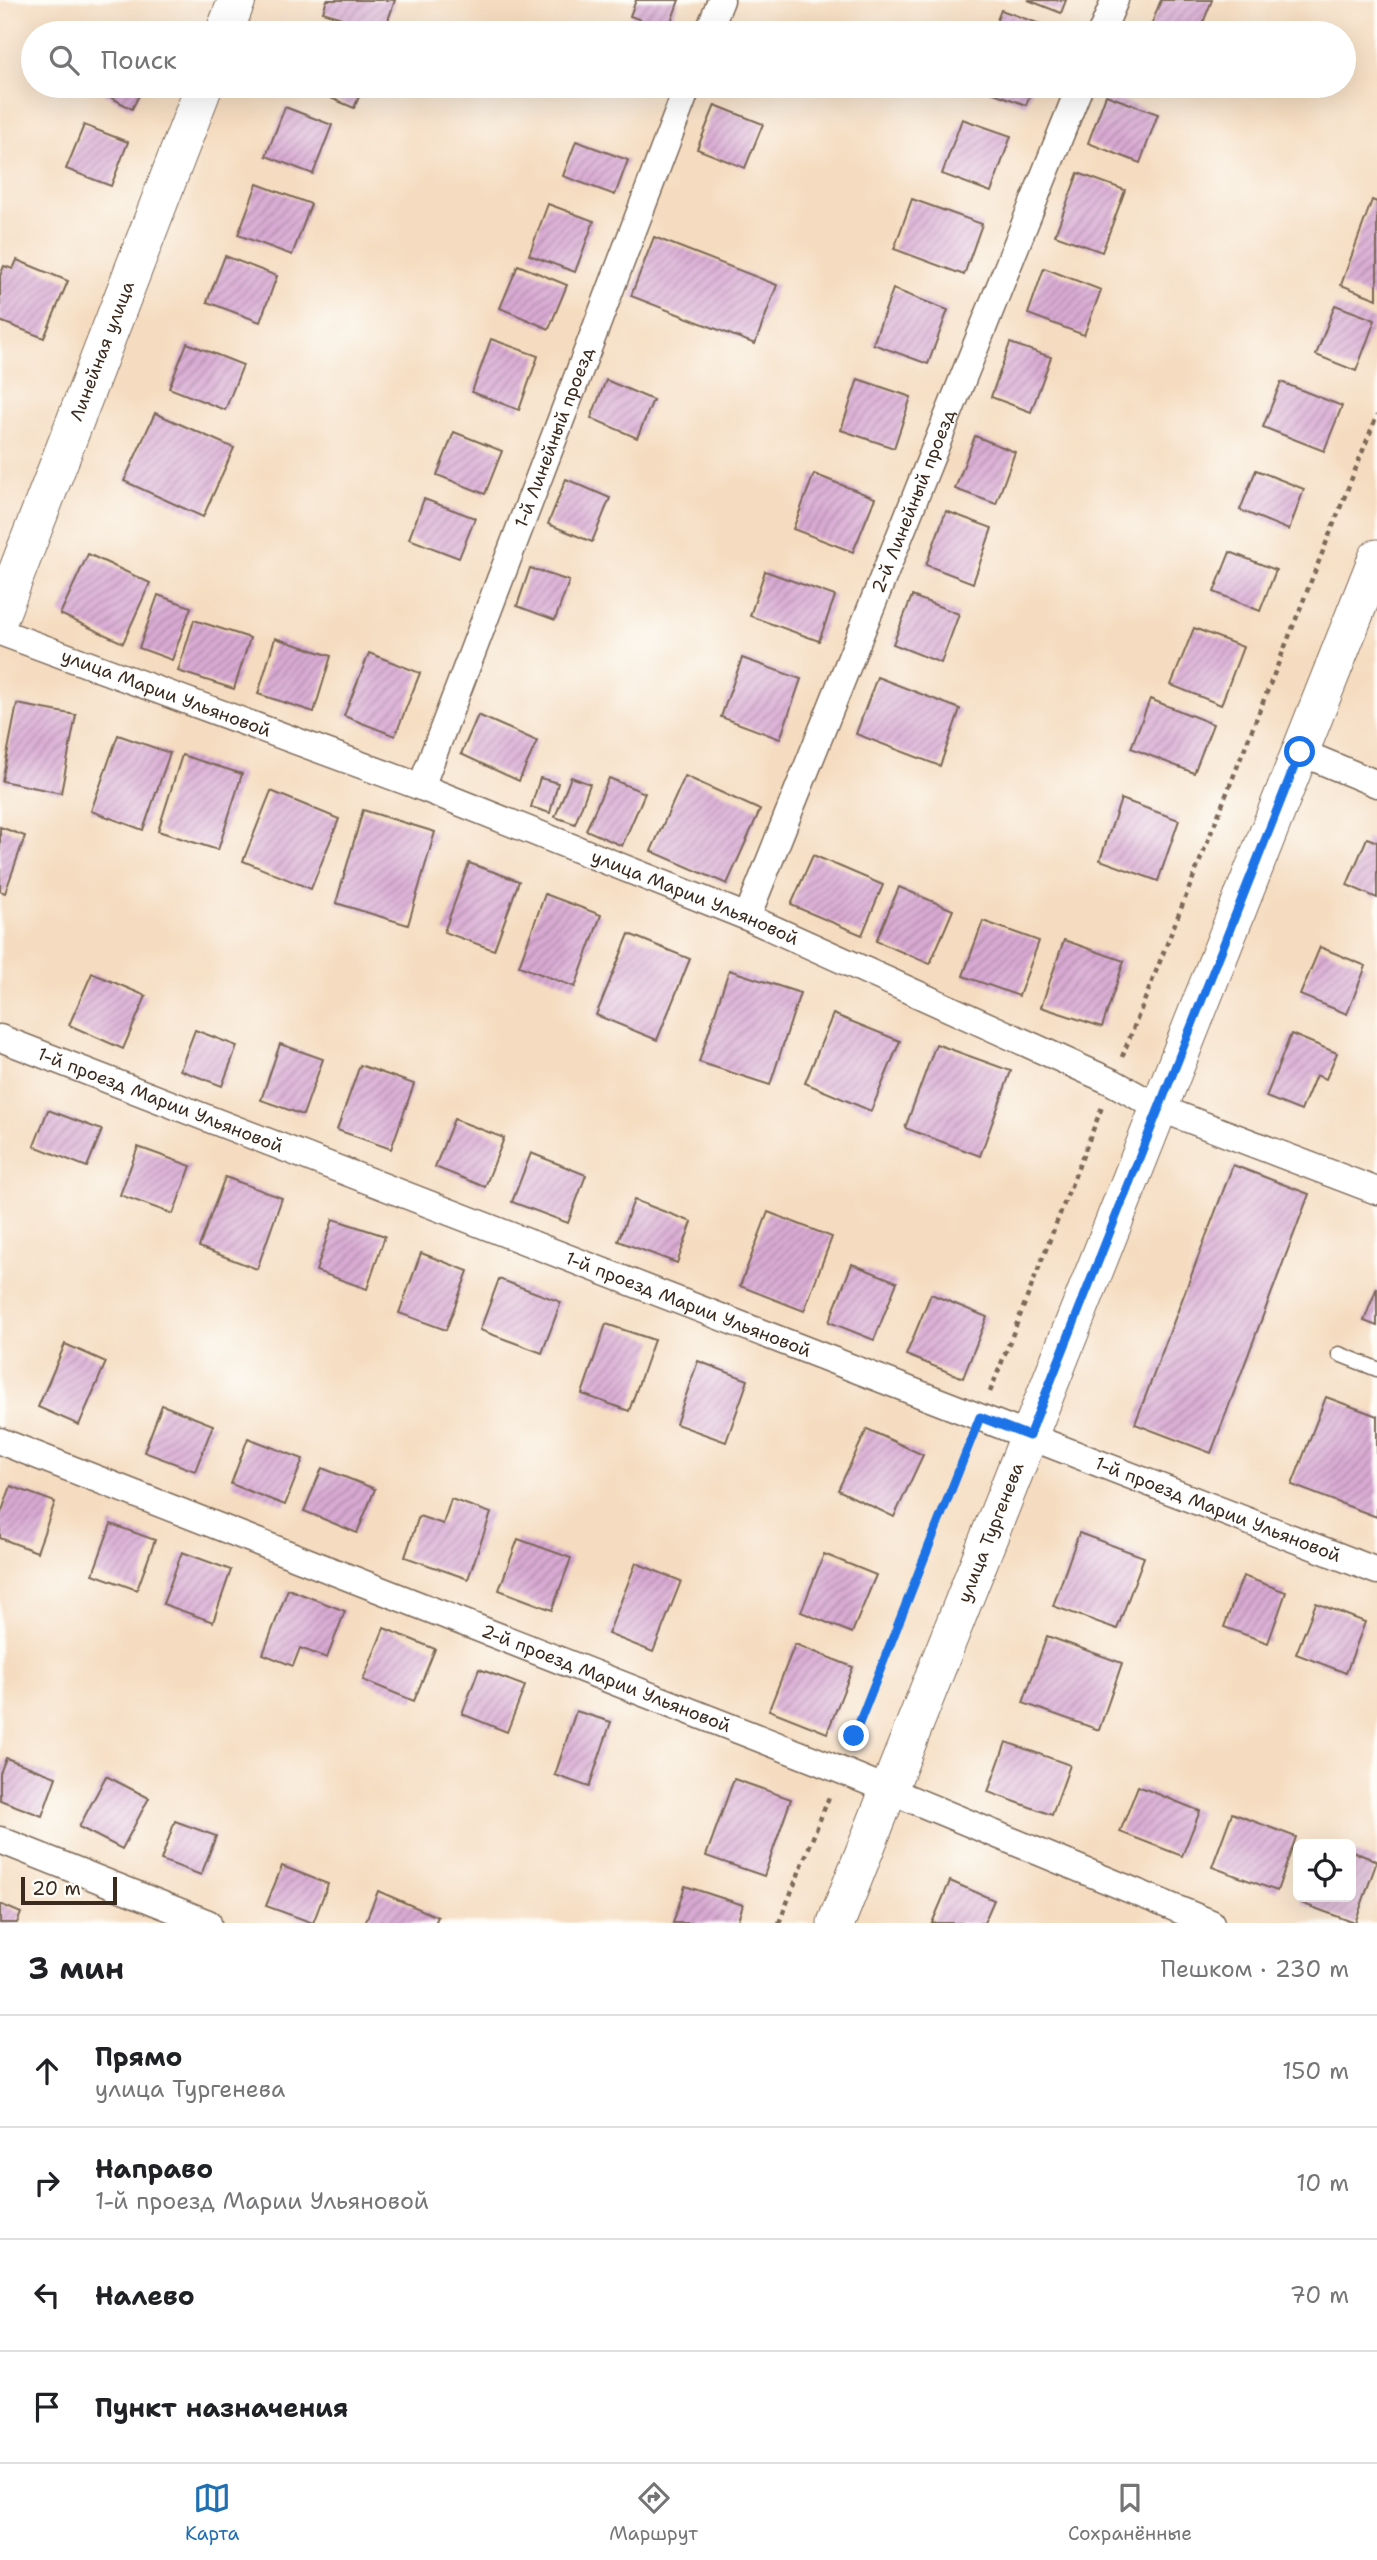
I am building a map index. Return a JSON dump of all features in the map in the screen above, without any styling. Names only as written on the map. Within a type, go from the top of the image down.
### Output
[{"type":"street","points":[[229,21],[237,0]]},
{"type":"street","points":[[713,21],[721,0]]},
{"type":"street","points":[[1106,21],[1115,0]]},
{"type":"street","name":"Линейная улица","points":[[0,616],[199,98]]},
{"type":"street","name":"1-й Линейный проезд","points":[[421,788],[683,98]]},
{"type":"street","name":"2-й Линейный проезд","points":[[747,917],[1075,98]]},
{"type":"street","name":"улица Тургенева","points":[[836,1923],[1377,558]]},
{"type":"street","name":"улица Марии Ульяновой","points":[[0,632],[421,788],[747,917],[1112,1082],[1159,1108],[1377,1191]]},
{"type":"street","points":[[1300,752],[1377,784]]},
{"type":"street","name":"1-й проезд Марии Ульяновой","points":[[0,1038],[1377,1571]]},
{"type":"street","name":"2-й проезд Марии Ульяновой","points":[[0,1441],[840,1770],[1211,1923]]},
{"type":"street","points":[[0,1840],[208,1923]]},
{"type":"lane","points":[[1339,1354],[1377,1369]]},
{"type":"path","points":[[779,1923],[1377,415]]},
{"type":"building","points":[[327,0],[395,0],[388,21],[350,21],[323,12]]},
{"type":"building","points":[[636,0],[679,0],[671,21],[644,21],[630,16]]},
{"type":"building","points":[[1028,0],[1066,0],[1061,13]]},
{"type":"building","points":[[1161,0],[1212,0],[1204,21],[1153,21]]},
{"type":"building","points":[[1001,10],[1032,21],[997,21]]},
{"type":"building","points":[[112,98],[138,98],[132,109]]},
{"type":"building","points":[[331,98],[359,98],[354,108]]},
{"type":"building","points":[[1007,98],[1029,98],[1026,105]]},
{"type":"building","points":[[1105,98],[1114,98],[1158,114],[1140,163],[1088,143]]},
{"type":"building","points":[[715,105],[763,124],[745,168],[697,149]]},
{"type":"building","points":[[285,107],[332,125],[313,174],[266,156]]},
{"type":"building","points":[[962,119],[1011,136],[991,192],[942,174]]},
{"type":"building","points":[[84,125],[128,142],[111,186],[66,169]]},
{"type":"building","points":[[576,141],[628,160],[615,195],[563,176]]},
{"type":"building","points":[[1078,173],[1125,190],[1102,252],[1055,235]]},
{"type":"building","points":[[257,184],[311,204],[292,255],[238,235]]},
{"type":"building","points":[[912,199],[982,224],[964,275],[894,249]]},
{"type":"building","points":[[1372,200],[1377,202],[1377,299],[1341,285]]},
{"type":"building","points":[[548,204],[594,221],[575,272],[529,255]]},
{"type":"building","points":[[654,237],[777,285],[755,344],[631,296]]},
{"type":"building","points":[[225,256],[277,276],[260,322],[207,302]]},
{"type":"building","points":[[17,260],[68,281],[44,338],[0,321],[0,276],[4,266],[13,269]]},
{"type":"building","points":[[518,265],[567,285],[549,329],[500,308]]},
{"type":"building","points":[[1044,268],[1101,290],[1084,335],[1028,314]]},
{"type":"building","points":[[893,289],[948,310],[928,364],[873,344]]},
{"type":"building","points":[[1335,305],[1375,320],[1356,371],[1316,355]]},
{"type":"building","points":[[491,339],[538,356],[519,410],[472,392]]},
{"type":"building","points":[[187,343],[243,365],[225,410],[169,388]]},
{"type":"building","points":[[1010,343],[1051,357],[1031,412],[991,397]]},
{"type":"building","points":[[858,379],[911,397],[894,448],[841,430]]},
{"type":"building","points":[[606,380],[653,400],[637,438],[591,418]]},
{"type":"building","points":[[1281,382],[1342,406],[1324,451],[1263,427]]},
{"type":"building","points":[[155,413],[234,448],[203,517],[124,481]]},
{"type":"building","points":[[454,432],[502,451],[485,494],[437,475]]},
{"type":"building","points":[[975,436],[1015,452],[996,504],[955,489]]},
{"type":"building","points":[[1256,470],[1304,489],[1289,530],[1240,510]]},
{"type":"building","points":[[814,474],[875,498],[853,552],[793,529]]},
{"type":"building","points":[[566,479],[610,498],[592,542],[548,524]]},
{"type":"building","points":[[424,499],[475,518],[459,558],[409,539]]},
{"type":"building","points":[[946,511],[992,528],[973,583],[926,565]]},
{"type":"building","points":[[1230,552],[1276,570],[1260,611],[1214,592]]},
{"type":"building","points":[[88,554],[150,583],[123,643],[60,614]]},
{"type":"building","points":[[530,568],[569,581],[555,620],[517,606]]},
{"type":"building","points":[[765,571],[835,596],[819,641],[750,616]]},
{"type":"building","points":[[158,595],[191,607],[172,660],[139,648]]},
{"type":"building","points":[[912,596],[959,614],[941,663],[893,644]]},
{"type":"building","points":[[194,620],[250,638],[234,689],[178,671]]},
{"type":"building","points":[[1194,628],[1243,647],[1221,705],[1171,685]]},
{"type":"building","points":[[275,638],[331,656],[314,712],[258,694]]},
{"type":"building","points":[[369,653],[420,673],[395,736],[344,716]]},
{"type":"building","points":[[742,658],[801,679],[780,739],[721,717]]},
{"type":"building","points":[[877,677],[960,709],[940,766],[856,734]]},
{"type":"building","points":[[1150,699],[1213,724],[1194,773],[1131,748]]},
{"type":"building","points":[[17,704],[76,715],[61,793],[2,781]]},
{"type":"building","points":[[478,715],[537,741],[519,781],[461,754]]},
{"type":"building","points":[[118,735],[170,753],[143,830],[91,811]]},
{"type":"building","points":[[182,755],[242,774],[218,850],[158,831]]},
{"type":"building","points":[[685,776],[760,810],[727,884],[651,851]]},
{"type":"building","points":[[571,777],[590,784],[575,824],[555,817]]},
{"type":"building","points":[[540,778],[558,783],[550,813],[531,807]]},
{"type":"building","points":[[609,778],[645,793],[622,846],[586,830]]},
{"type":"building","points":[[271,791],[339,819],[311,889],[243,861]]},
{"type":"building","points":[[1121,799],[1179,820],[1158,881],[1100,860]]},
{"type":"building","points":[[363,810],[435,832],[408,925],[336,903]]},
{"type":"building","points":[[0,827],[25,836],[5,893],[0,891]]},
{"type":"building","points":[[1367,838],[1377,842],[1377,898],[1347,885]]},
{"type":"building","points":[[813,855],[883,885],[862,935],[791,905]]},
{"type":"building","points":[[469,863],[519,881],[494,950],[444,932]]},
{"type":"building","points":[[899,887],[953,910],[930,964],[876,941]]},
{"type":"building","points":[[545,894],[601,915],[575,987],[519,966]]},
{"type":"building","points":[[983,921],[1039,941],[1019,996],[963,976]]},
{"type":"building","points":[[629,934],[690,959],[657,1040],[596,1015]]},
{"type":"building","points":[[1064,940],[1124,961],[1102,1027],[1041,1007]]},
{"type":"building","points":[[1320,947],[1366,966],[1347,1014],[1300,995]]},
{"type":"building","points":[[729,970],[800,993],[770,1085],[699,1062]]},
{"type":"building","points":[[92,973],[146,996],[123,1049],[69,1025]]},
{"type":"building","points":[[833,1014],[900,1041],[871,1111],[805,1083]]},
{"type":"building","points":[[195,1030],[237,1046],[222,1086],[180,1070]]},
{"type":"building","points":[[1291,1034],[1337,1053],[1326,1079],[1316,1075],[1301,1111],[1266,1097]]},
{"type":"building","points":[[280,1044],[323,1059],[303,1115],[261,1100]]},
{"type":"building","points":[[936,1044],[1011,1071],[980,1156],[905,1128]]},
{"type":"building","points":[[360,1065],[414,1084],[391,1149],[337,1130]]},
{"type":"building","points":[[48,1110],[102,1130],[87,1167],[34,1146]]},
{"type":"building","points":[[454,1119],[504,1138],[485,1187],[435,1167]]},
{"type":"building","points":[[138,1147],[191,1166],[173,1214],[120,1195]]},
{"type":"building","points":[[531,1153],[586,1175],[568,1223],[512,1202]]},
{"type":"building","points":[[1233,1165],[1309,1194],[1211,1453],[1135,1424]]},
{"type":"building","points":[[225,1177],[282,1198],[257,1269],[199,1247]]},
{"type":"building","points":[[634,1200],[692,1222],[677,1263],[618,1241]]},
{"type":"building","points":[[768,1212],[832,1237],[804,1311],[740,1286]]},
{"type":"building","points":[[333,1219],[385,1236],[367,1289],[316,1271]]},
{"type":"building","points":[[421,1253],[468,1271],[446,1330],[399,1313]]},
{"type":"building","points":[[852,1264],[897,1282],[874,1340],[829,1322]]},
{"type":"building","points":[[499,1279],[561,1302],[542,1353],[480,1330]]},
{"type":"building","points":[[1377,1287],[1377,1326],[1364,1321]]},
{"type":"building","points":[[931,1294],[987,1317],[963,1378],[906,1355]]},
{"type":"building","points":[[606,1324],[654,1340],[629,1411],[582,1394]]},
{"type":"building","points":[[65,1344],[106,1362],[79,1425],[38,1407]]},
{"type":"building","points":[[698,1361],[748,1380],[726,1442],[676,1424]]},
{"type":"building","points":[[1326,1397],[1377,1416],[1377,1517],[1292,1485]]},
{"type":"building","points":[[162,1405],[213,1425],[195,1471],[144,1452]]},
{"type":"building","points":[[867,1429],[923,1455],[894,1517],[838,1490]]},
{"type":"building","points":[[248,1438],[303,1459],[285,1505],[231,1484]]},
{"type":"building","points":[[322,1468],[375,1489],[357,1533],[304,1511]]},
{"type":"building","points":[[11,1486],[55,1502],[37,1552],[0,1538],[0,1516]]},
{"type":"building","points":[[451,1499],[491,1513],[468,1579],[405,1557],[419,1516],[443,1524]]},
{"type":"building","points":[[111,1524],[155,1540],[137,1590],[93,1574]]},
{"type":"building","points":[[1079,1533],[1144,1557],[1117,1629],[1053,1606]]},
{"type":"building","points":[[518,1539],[571,1558],[552,1610],[499,1590]]},
{"type":"building","points":[[182,1552],[231,1570],[213,1622],[163,1604]]},
{"type":"building","points":[[824,1554],[876,1575],[852,1633],[801,1612]]},
{"type":"building","points":[[636,1563],[681,1581],[653,1652],[608,1634]]},
{"type":"building","points":[[1243,1576],[1286,1592],[1268,1643],[1224,1627]]},
{"type":"building","points":[[288,1589],[345,1611],[327,1658],[300,1648],[293,1666],[263,1654]]},
{"type":"building","points":[[1316,1603],[1365,1622],[1346,1673],[1296,1654]]},
{"type":"building","points":[[384,1628],[435,1649],[414,1701],[363,1680]]},
{"type":"building","points":[[1047,1636],[1122,1663],[1099,1730],[1023,1703]]},
{"type":"building","points":[[795,1644],[853,1667],[827,1733],[769,1710]]},
{"type":"building","points":[[479,1669],[525,1686],[507,1732],[462,1714]]},
{"type":"building","points":[[576,1711],[611,1722],[589,1787],[555,1775]]},
{"type":"building","points":[[1006,1742],[1070,1765],[1052,1815],[988,1792]]},
{"type":"building","points":[[6,1758],[56,1777],[42,1816],[0,1800],[0,1773]]},
{"type":"building","points":[[106,1776],[149,1798],[122,1849],[79,1827]]},
{"type":"building","points":[[734,1779],[791,1799],[764,1876],[706,1856]]},
{"type":"building","points":[[1138,1786],[1200,1811],[1182,1856],[1120,1832]]},
{"type":"building","points":[[1232,1813],[1296,1837],[1293,1839],[1277,1891],[1212,1867]]},
{"type":"building","points":[[175,1821],[216,1836],[201,1875],[161,1860]]},
{"type":"building","points":[[1356,1853],[1377,1861],[1355,1923],[1301,1903],[1356,1902]]},
{"type":"building","points":[[282,1866],[328,1884],[313,1923],[266,1906]]},
{"type":"building","points":[[950,1881],[994,1900],[984,1923],[932,1923]]},
{"type":"building","points":[[685,1886],[743,1905],[737,1923],[673,1923]]},
{"type":"building","points":[[378,1891],[438,1917],[435,1923],[365,1923]]},
{"type":"building","points":[[0,1904],[21,1913],[17,1923],[0,1923]]},
{"type":"route","points":[[854,1736],[980,1417],[1029,1436],[1300,752]]}]
